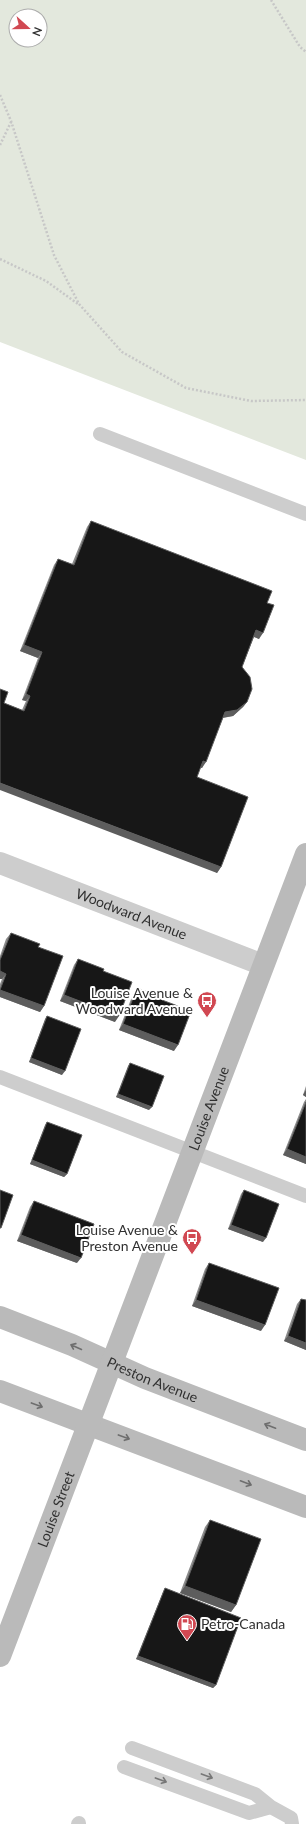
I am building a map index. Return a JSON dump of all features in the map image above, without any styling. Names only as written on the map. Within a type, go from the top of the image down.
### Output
[{"type":"street","name":"Louise Avenue","points":[[111,1363],[306,854]]},
{"type":"street","name":"Woodward Avenue","points":[[0,863],[263,965]]},
{"type":"street","name":"Preston Avenue","points":[[0,1317],[72,1345],[144,1378],[306,1440]]},
{"type":"street","name":"Louise Street","points":[[0,1656],[5,1626],[88,1424],[111,1363]]},
{"type":"street","points":[[0,1391],[306,1506]]},
{"type":"lane","points":[[100,434],[306,514]]},
{"type":"lane","points":[[0,1077],[191,1153],[306,1196]]},
{"type":"lane","points":[[132,1748],[255,1794],[271,1807],[291,1818],[292,1824]]},
{"type":"lane","points":[[124,1767],[249,1813],[271,1807]]},
{"type":"path","points":[[271,0],[300,47],[306,52]]},
{"type":"path","points":[[0,95],[11,121],[54,255],[79,304]]},
{"type":"path","points":[[0,145],[11,121]]},
{"type":"path","points":[[0,258],[46,281],[79,304],[122,352],[186,388],[251,401],[306,400]]},
{"type":"shaded area","points":[[0,0],[306,0],[306,460],[0,342]]},
{"type":"building","points":[[91,521],[272,591],[267,603],[274,605],[263,633],[256,630],[242,667],[250,677],[252,689],[247,702],[237,710],[225,712],[206,762],[203,761],[197,777],[248,797],[221,867],[0,783],[0,689],[8,692],[4,703],[24,711],[30,696],[26,694],[42,652],[24,645],[58,559],[74,565]]},
{"type":"building","points":[[11,933],[40,944],[38,947],[63,956],[44,1006],[0,990],[6,974],[0,971],[0,960]]},
{"type":"building","points":[[78,959],[104,969],[103,971],[132,982],[119,1016],[64,995]]},
{"type":"building","points":[[137,988],[163,998],[162,1000],[191,1011],[178,1045],[123,1024]]},
{"type":"building","points":[[47,1016],[81,1029],[65,1071],[31,1058]]},
{"type":"building","points":[[130,1063],[164,1076],[152,1107],[118,1094]]},
{"type":"building","points":[[306,1102],[306,1157],[287,1149]]},
{"type":"building","points":[[47,1122],[82,1135],[67,1174],[32,1160]]},
{"type":"building","points":[[0,1190],[13,1195],[1,1228],[0,1228]]},
{"type":"building","points":[[244,1190],[279,1204],[266,1238],[231,1225]]},
{"type":"building","points":[[34,1201],[94,1224],[81,1258],[21,1235]]},
{"type":"building","points":[[209,1263],[279,1288],[265,1325],[196,1300]]},
{"type":"building","points":[[301,1299],[306,1300],[306,1343],[288,1336]]},
{"type":"building","points":[[210,1520],[261,1539],[236,1605],[185,1586]]},
{"type":"building","name":"Petro-Canada","points":[[165,1588],[241,1618],[216,1685],[138,1656]]},
{"type":"place","name":"Louise Avenue & Woodward Avenue","points":[[207,1018]]},
{"type":"place","name":"Louise Avenue & Preston Avenue","points":[[192,1255]]},
{"type":"place","name":"Petro-Canada","points":[[187,1641]]}]
